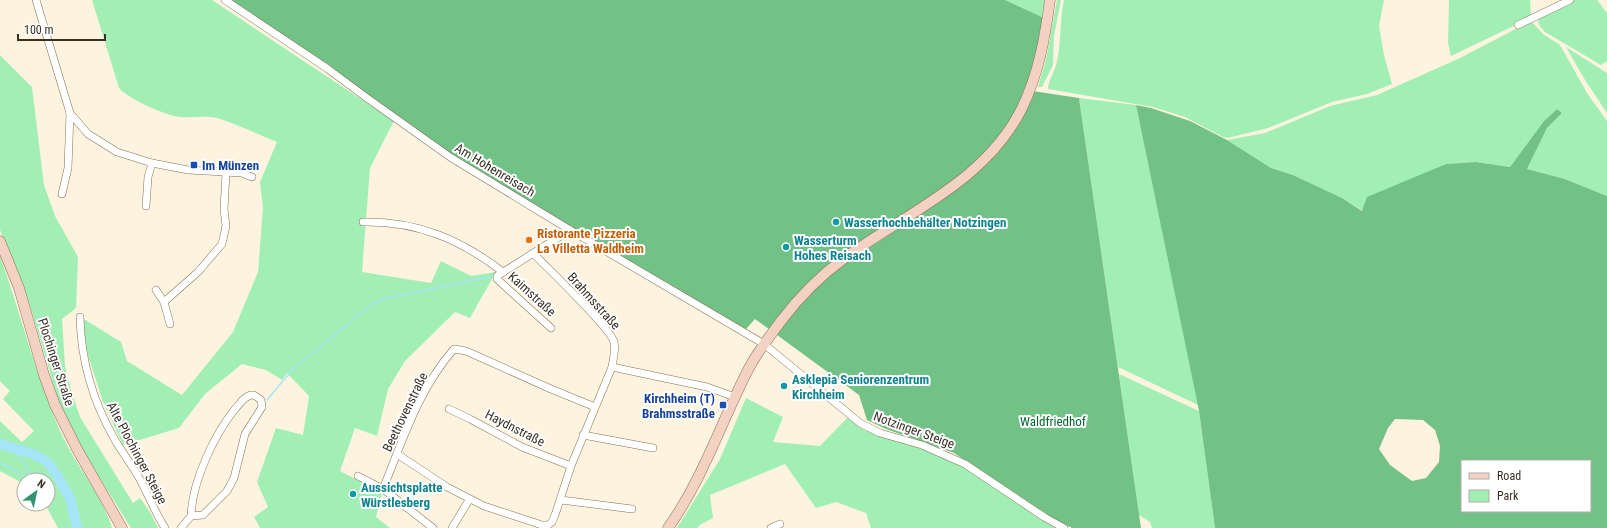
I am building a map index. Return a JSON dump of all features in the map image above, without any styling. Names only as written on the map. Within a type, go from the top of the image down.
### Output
[{"type":"main road","points":[[668,528],[699,477],[752,362],[796,303],[820,278],[846,257],[954,186],[992,152],[1022,109],[1031,87],[1045,36],[1050,0]]},
{"type":"main road","name":"Plochinger Straße","points":[[0,241],[19,288],[44,375],[55,405],[77,448],[122,528]]},
{"type":"street","points":[[36,0],[70,113],[68,168],[62,194]]},
{"type":"street","name":"Am Hohenreisach","points":[[225,0],[328,68],[367,98],[450,156],[570,230],[764,344]]},
{"type":"street","points":[[1518,26],[1570,0]]},
{"type":"street","points":[[70,113],[88,134],[117,152],[152,163],[188,170],[242,173],[252,177]]},
{"type":"street","points":[[146,206],[148,177],[152,163]]},
{"type":"street","points":[[164,302],[198,272],[222,244],[226,226],[224,208],[226,173]]},
{"type":"street","points":[[363,222],[394,223],[438,234],[471,250],[503,272],[570,230]]},
{"type":"street","name":"Brahmsstraße","points":[[469,500],[542,525],[548,525],[552,522],[583,435],[612,367],[614,342],[610,335],[533,253]]},
{"type":"street","name":"Kaimstraße","points":[[503,272],[497,276],[497,279],[551,328]]},
{"type":"street","points":[[156,290],[164,302],[170,324]]},
{"type":"street","name":"Alte Plochinger Steige","points":[[80,317],[81,343],[97,404],[115,440],[140,480],[157,516],[165,528]]},
{"type":"street","name":"Notzinger Steige","points":[[764,344],[860,423],[880,433],[922,445],[965,464],[1044,517],[1064,528]]},
{"type":"street","name":"Beethovenstraße","points":[[383,489],[416,410],[430,383],[454,349],[466,351],[551,389],[595,406]]},
{"type":"street","points":[[612,367],[707,387],[735,397]]},
{"type":"street","points":[[181,528],[191,516],[194,497],[206,458],[224,422],[247,396],[254,395],[261,400],[262,407],[245,434],[234,478],[227,491],[203,515],[191,516]]},
{"type":"street","name":"Haydnstraße","points":[[449,409],[522,447],[571,466]]},
{"type":"street","points":[[583,435],[653,448]]},
{"type":"street","points":[[397,454],[469,500],[452,528]]},
{"type":"street","points":[[358,476],[383,489],[433,528]]},
{"type":"street","points":[[561,500],[632,508]]},
{"type":"street","points":[[771,528],[780,524]]},
{"type":"green space","points":[[92,0],[212,0],[394,121],[370,168],[362,272],[431,283],[441,261],[471,276],[496,272],[470,318],[455,312],[405,361],[388,389],[377,436],[355,428],[340,471],[382,493],[376,517],[390,528],[260,528],[254,517],[268,507],[257,482],[276,428],[303,435],[309,396],[287,373],[282,380],[266,370],[242,364],[205,394],[179,428],[123,445],[103,402],[85,346],[84,319],[121,342],[127,361],[182,395],[233,332],[258,272],[263,208],[260,182],[277,142],[217,118],[174,116],[157,110],[123,92],[119,88]]},
{"type":"green space","name":"Waldfriedhof","points":[[229,0],[1005,0],[1042,17],[1043,25],[1026,90],[1079,98],[1141,528],[1072,528],[1056,520],[954,453],[886,429],[867,420],[859,395],[755,319],[746,329],[491,183]]},
{"type":"green space","points":[[1005,0],[1045,0],[1042,17]]},
{"type":"green space","points":[[1057,0],[1061,0],[1054,36],[1053,65],[1042,87],[1038,87],[1046,59]]},
{"type":"green space","points":[[1064,0],[1384,0],[1379,26],[1384,55],[1392,84],[1367,94],[1332,102],[1268,128],[1228,138],[1223,137],[1185,117],[1153,107],[1048,89],[1058,57],[1061,16]]},
{"type":"green space","points":[[1449,0],[1530,0],[1531,16],[1528,19],[1451,56],[1448,43]]},
{"type":"green space","points":[[1574,0],[1597,0],[1607,13],[1607,61],[1601,65],[1545,32],[1539,25],[1538,20],[1540,18]]},
{"type":"green space","points":[[1529,22],[1533,23],[1543,34],[1560,45],[1587,93],[1607,121],[1607,196],[1565,179],[1527,169],[1547,128],[1562,113],[1557,109],[1544,121],[1510,167],[1476,162],[1446,164],[1428,172],[1363,211],[1342,198],[1293,175],[1271,168],[1227,140],[1265,133],[1330,106],[1377,95],[1460,58]]},
{"type":"green space","points":[[1566,47],[1607,73],[1607,113],[1585,80]]},
{"type":"green space","points":[[0,55],[32,87],[44,185],[55,216],[78,257],[76,308],[62,319],[65,366],[80,417],[133,503],[140,498],[150,512],[158,528],[131,528],[81,448],[60,405],[30,306],[0,230]]},
{"type":"green space","points":[[1079,98],[1136,105],[1198,405],[1118,367]]},
{"type":"green space","points":[[1136,105],[1151,108],[1190,121],[1227,140],[1271,168],[1293,175],[1342,198],[1362,211],[1367,197],[1446,164],[1476,162],[1510,167],[1544,121],[1557,109],[1562,113],[1547,128],[1527,169],[1565,179],[1607,196],[1607,528],[1215,528],[1199,411]],"holes":[[[1395,419],[1423,420],[1435,430],[1440,446],[1439,462],[1426,478],[1412,481],[1390,465],[1379,449],[1388,428]]]},
{"type":"green space","points":[[0,256],[51,410],[73,456],[95,491],[112,528],[58,528],[49,512],[56,512],[56,472],[16,472],[16,480],[0,471],[0,421],[22,442],[34,431],[3,399],[10,391],[0,381]]},
{"type":"green space","points":[[1119,374],[1199,411],[1215,528],[1152,528],[1150,522],[1139,515]]},
{"type":"green space","points":[[746,398],[783,417],[773,442],[820,446],[847,418],[864,430],[954,459],[1056,528],[871,528],[866,513],[836,502],[816,508],[785,464],[710,495],[713,518],[697,528],[677,528],[720,459]]},
{"type":"waterway","points":[[267,400],[293,369],[372,304],[383,299],[490,277]]},
{"type":"waterway","points":[[0,444],[30,453],[45,460],[55,472],[70,498],[77,528]]},
{"type":"waterway","points":[[12,448],[26,465],[29,472]]},
{"type":"waterway","points":[[0,463],[17,472]]},
{"type":"place","name":"Im Münzen","points":[[194,165]]},
{"type":"place","name":"Wasserhochbehälter Notzingen","points":[[836,222]]},
{"type":"place","name":"Ristorante Pizzeria La Villetta Waldheim","points":[[529,240]]},
{"type":"place","name":"Wasserturm Hohes Reisach","points":[[786,247]]},
{"type":"place","name":"Asklepia Seniorenzentrum Kirchheim","points":[[784,386]]},
{"type":"place","name":"Kirchheim (T) Brahmsstraße","points":[[723,405]]},
{"type":"place","name":"Aussichtsplatte Würstlesberg","points":[[353,494]]}]
